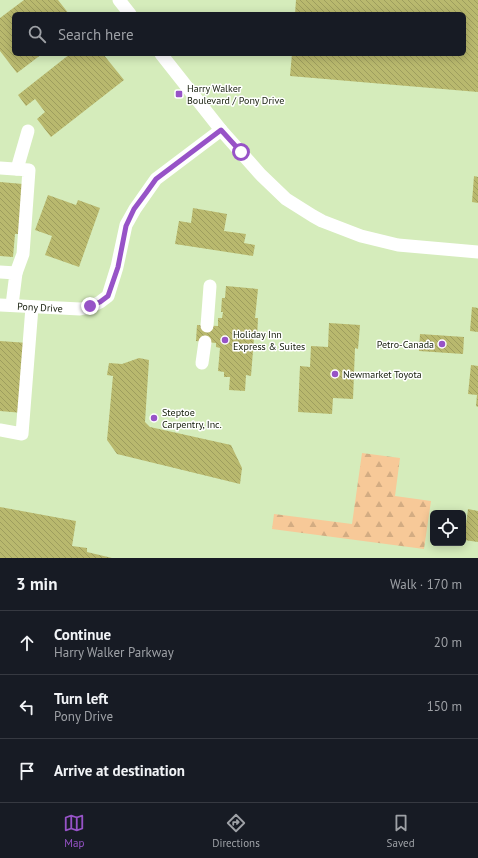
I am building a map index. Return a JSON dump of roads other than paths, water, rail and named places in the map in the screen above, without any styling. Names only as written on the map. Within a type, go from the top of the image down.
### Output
[{"type":"street","points":[[119,0],[128,12]]},
{"type":"street","points":[[164,56],[221,130],[261,175],[286,199],[322,221],[361,236],[398,244],[478,252]]},
{"type":"street","name":"Pony Drive","points":[[6,305],[80,309],[100,302],[108,296],[118,267],[126,226],[134,209],[156,179],[221,130]]},
{"type":"street","points":[[17,169],[28,132]]},
{"type":"street","points":[[0,168],[29,170],[23,254],[6,305]]},
{"type":"street","points":[[0,272],[16,273]]},
{"type":"street","points":[[206,326],[210,286]]},
{"type":"street","points":[[0,430],[22,434],[32,307]]},
{"type":"street","points":[[202,363],[205,342]]},
{"type":"place","name":"Harry Walker Boulevard / Pony Drive","points":[[179,94]]},
{"type":"place","name":"Holiday Inn Express & Suites","points":[[225,340]]},
{"type":"place","name":"Petro-Canada","points":[[442,344]]},
{"type":"place","name":"Newmarket Toyota","points":[[335,374]]},
{"type":"place","name":"Steptoe Carpentry, Inc.","points":[[154,418]]}]
